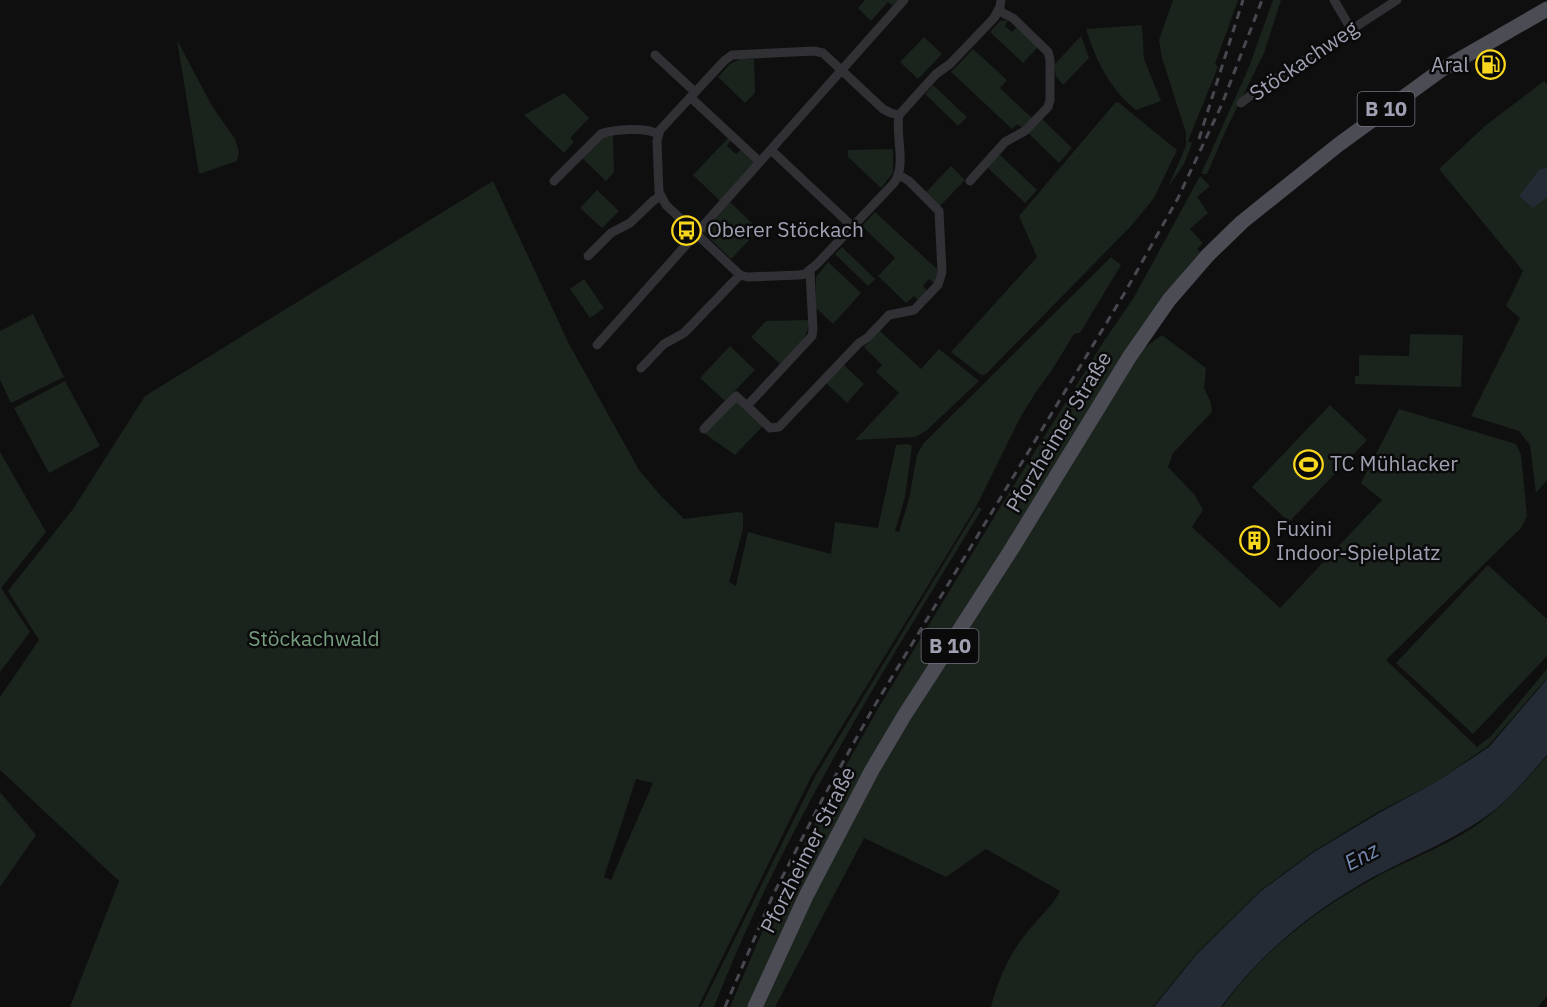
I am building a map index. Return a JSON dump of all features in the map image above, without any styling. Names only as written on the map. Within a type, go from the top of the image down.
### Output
[{"type":"main road","name":"Pforzheimer Straße","points":[[755,1007],[806,896],[872,770],[1124,366],[1169,300],[1207,256],[1242,222],[1353,134],[1441,70],[1547,9]]},
{"type":"street","points":[[597,345],[904,0]]},
{"type":"street","points":[[899,115],[883,109],[827,56],[814,51],[737,54],[728,57],[658,134],[660,196],[666,205],[740,275],[748,277],[799,275],[810,271],[894,183],[899,175],[899,115],[936,74],[953,62],[999,11],[1001,0]]},
{"type":"street","points":[[1334,0],[1352,29]]},
{"type":"street","name":"Stöckachweg","points":[[1241,103],[1397,0]]},
{"type":"street","points":[[970,181],[1005,142],[1025,130],[1048,107],[1050,100],[1048,52],[1013,18],[999,11]]},
{"type":"street","points":[[655,56],[760,162]]},
{"type":"street","points":[[554,181],[601,134],[611,131],[648,129],[658,134]]},
{"type":"street","points":[[771,150],[853,227]]},
{"type":"street","points":[[704,429],[736,396],[770,428],[779,428],[889,315],[914,310],[938,285],[942,272],[939,211],[909,181],[899,175]]},
{"type":"street","points":[[588,256],[611,233],[630,223],[660,196]]},
{"type":"street","points":[[747,406],[812,336],[810,271]]},
{"type":"street","points":[[641,368],[664,344],[684,333],[740,275]]},
{"type":"green space","points":[[865,0],[898,0],[893,6],[888,2],[871,21],[858,8]]},
{"type":"green space","points":[[1173,0],[1238,0],[1215,64],[1218,67],[1188,141],[1192,143],[1184,164],[1168,187],[1186,146],[1186,133],[1162,58],[1159,40]]},
{"type":"green space","points":[[1273,0],[1281,0],[1264,53],[1207,174],[1201,174],[1249,67]]},
{"type":"green space","points":[[1008,20],[1005,26],[1012,32],[1017,27],[1038,47],[1023,63],[990,32],[1000,21]]},
{"type":"green space","points":[[1142,25],[1144,59],[1161,101],[1136,110],[1111,84],[1094,52],[1086,29]]},
{"type":"green space","points":[[1081,36],[1089,58],[1063,85],[1056,76],[1054,65]]},
{"type":"green space","points":[[924,37],[942,54],[918,79],[900,62]]},
{"type":"green space","points":[[177,40],[212,106],[235,139],[239,152],[237,161],[199,174]]},
{"type":"green space","points":[[973,49],[1007,80],[1000,88],[1032,118],[1022,128],[1018,124],[1012,129],[951,72]]},
{"type":"green space","points":[[740,59],[754,59],[755,93],[745,103],[718,77],[730,64]]},
{"type":"green space","points":[[1544,81],[1547,84],[1547,480],[1536,493],[1530,445],[1519,431],[1471,416],[1520,318],[1506,306],[1523,271],[1439,169],[1485,126]]},
{"type":"green space","points":[[933,85],[967,117],[958,126],[925,94]]},
{"type":"green space","points":[[564,93],[589,118],[570,138],[574,142],[564,153],[524,115]]},
{"type":"green space","points":[[1118,102],[1177,150],[1154,198],[1131,226],[986,374],[981,375],[951,352],[1037,257],[1019,216]]},
{"type":"green space","points":[[1042,119],[1072,148],[1059,163],[1028,133]]},
{"type":"green space","points":[[613,135],[614,172],[606,181],[581,157],[600,138]]},
{"type":"green space","points":[[728,138],[731,140],[727,146],[736,154],[741,150],[754,162],[720,201],[693,175]]},
{"type":"green space","points":[[893,149],[893,173],[881,188],[848,157],[848,150]]},
{"type":"green space","points":[[999,154],[1037,190],[1025,203],[987,167]]},
{"type":"green space","points":[[951,166],[965,180],[940,206],[926,192]]},
{"type":"green space","points":[[1200,176],[1210,186],[1197,197],[1208,213],[1190,229],[1203,243],[1197,249],[1200,252],[1164,295],[979,592],[749,1007],[730,1007],[777,897],[876,712],[1004,501],[1104,341],[1133,299]]},
{"type":"green space","name":"Stöckachwald","points":[[493,181],[569,344],[639,470],[684,519],[743,513],[743,529],[729,582],[736,586],[748,532],[831,554],[835,522],[878,528],[896,445],[908,444],[912,446],[905,497],[895,531],[899,532],[909,499],[917,455],[923,444],[1111,257],[1121,265],[1080,333],[1074,334],[1021,416],[976,507],[811,777],[698,1007],[70,1007],[119,881],[0,770],[0,697],[39,640],[8,591],[73,509],[145,396]],"holes":[[[636,779],[653,783],[611,880],[604,877]]]},
{"type":"green space","points":[[597,190],[619,211],[602,228],[580,208]]},
{"type":"green space","points":[[730,202],[759,230],[731,259],[703,232]]},
{"type":"green space","points":[[875,212],[938,270],[934,283],[929,279],[923,286],[927,291],[918,300],[914,296],[906,303],[878,276],[895,258],[862,226]]},
{"type":"green space","points":[[842,247],[875,279],[868,286],[835,254]]},
{"type":"green space","points":[[828,262],[861,293],[833,324],[816,308],[816,277]]},
{"type":"green space","points":[[584,279],[604,308],[590,318],[570,289]]},
{"type":"green space","points":[[33,314],[64,377],[11,403],[0,380],[0,331]]},
{"type":"green space","points":[[809,320],[803,339],[780,364],[751,337],[766,321]]},
{"type":"green space","points":[[880,331],[921,369],[939,349],[979,381],[926,431],[915,437],[855,440],[899,393],[876,372],[882,365],[864,347]]},
{"type":"green space","points":[[1410,334],[1463,335],[1461,387],[1355,384],[1355,376],[1359,376],[1359,355],[1409,356]]},
{"type":"green space","points":[[1162,335],[1206,368],[1204,388],[1211,403],[1212,412],[1173,453],[1168,467],[1194,494],[1203,510],[1192,527],[1280,608],[1382,500],[1361,483],[1399,409],[1516,444],[1521,455],[1527,516],[1521,528],[1386,660],[1477,747],[1491,736],[1547,669],[1547,678],[1488,746],[1436,782],[1378,812],[1314,851],[1260,891],[1195,955],[1153,1007],[991,1007],[1010,957],[1060,891],[986,849],[946,877],[864,838],[775,1007],[762,1007],[818,883],[878,772],[1140,351]]},
{"type":"green space","points":[[730,346],[755,370],[725,401],[700,378]]},
{"type":"green space","points":[[843,364],[864,384],[847,403],[826,383]]},
{"type":"green space","points":[[65,381],[100,446],[49,473],[14,408]]},
{"type":"green space","points":[[736,401],[763,426],[735,455],[705,434]]},
{"type":"green space","name":"TC Mühlacker","points":[[1330,405],[1367,440],[1289,522],[1252,487]]},
{"type":"green space","points":[[0,452],[46,532],[1,588],[30,632],[0,672]]},
{"type":"green space","points":[[978,507],[982,509],[872,691],[803,815],[741,942],[714,1007],[701,1007],[815,777]]},
{"type":"green space","points":[[1488,565],[1547,619],[1547,656],[1473,734],[1396,663]]},
{"type":"green space","points":[[1547,756],[1547,996],[1538,1007],[1222,1007],[1273,950],[1312,917],[1378,876],[1445,844],[1470,829],[1508,798]]},
{"type":"green space","points":[[0,792],[36,835],[0,887]]},
{"type":"water","points":[[1547,168],[1547,197],[1533,208],[1519,196],[1540,169]]},
{"type":"water","name":"Enz","points":[[1547,679],[1547,755],[1497,808],[1454,837],[1354,888],[1312,917],[1272,949],[1221,1007],[1154,1007],[1196,955],[1261,891],[1314,852],[1436,782],[1489,747]]},
{"type":"railway","points":[[1199,139],[1243,0]]},
{"type":"railway","points":[[725,1007],[773,895],[872,710],[1124,294],[1178,198],[1222,104],[1262,0]]},
{"type":"place","name":"Aral","points":[[1490,65]]},
{"type":"place","name":"Oberer Stöckach","points":[[686,230]]},
{"type":"place","name":"TC Mühlacker","points":[[1309,464]]},
{"type":"place","name":"Fuxini Indoor-Spielplatz","points":[[1255,541]]}]
